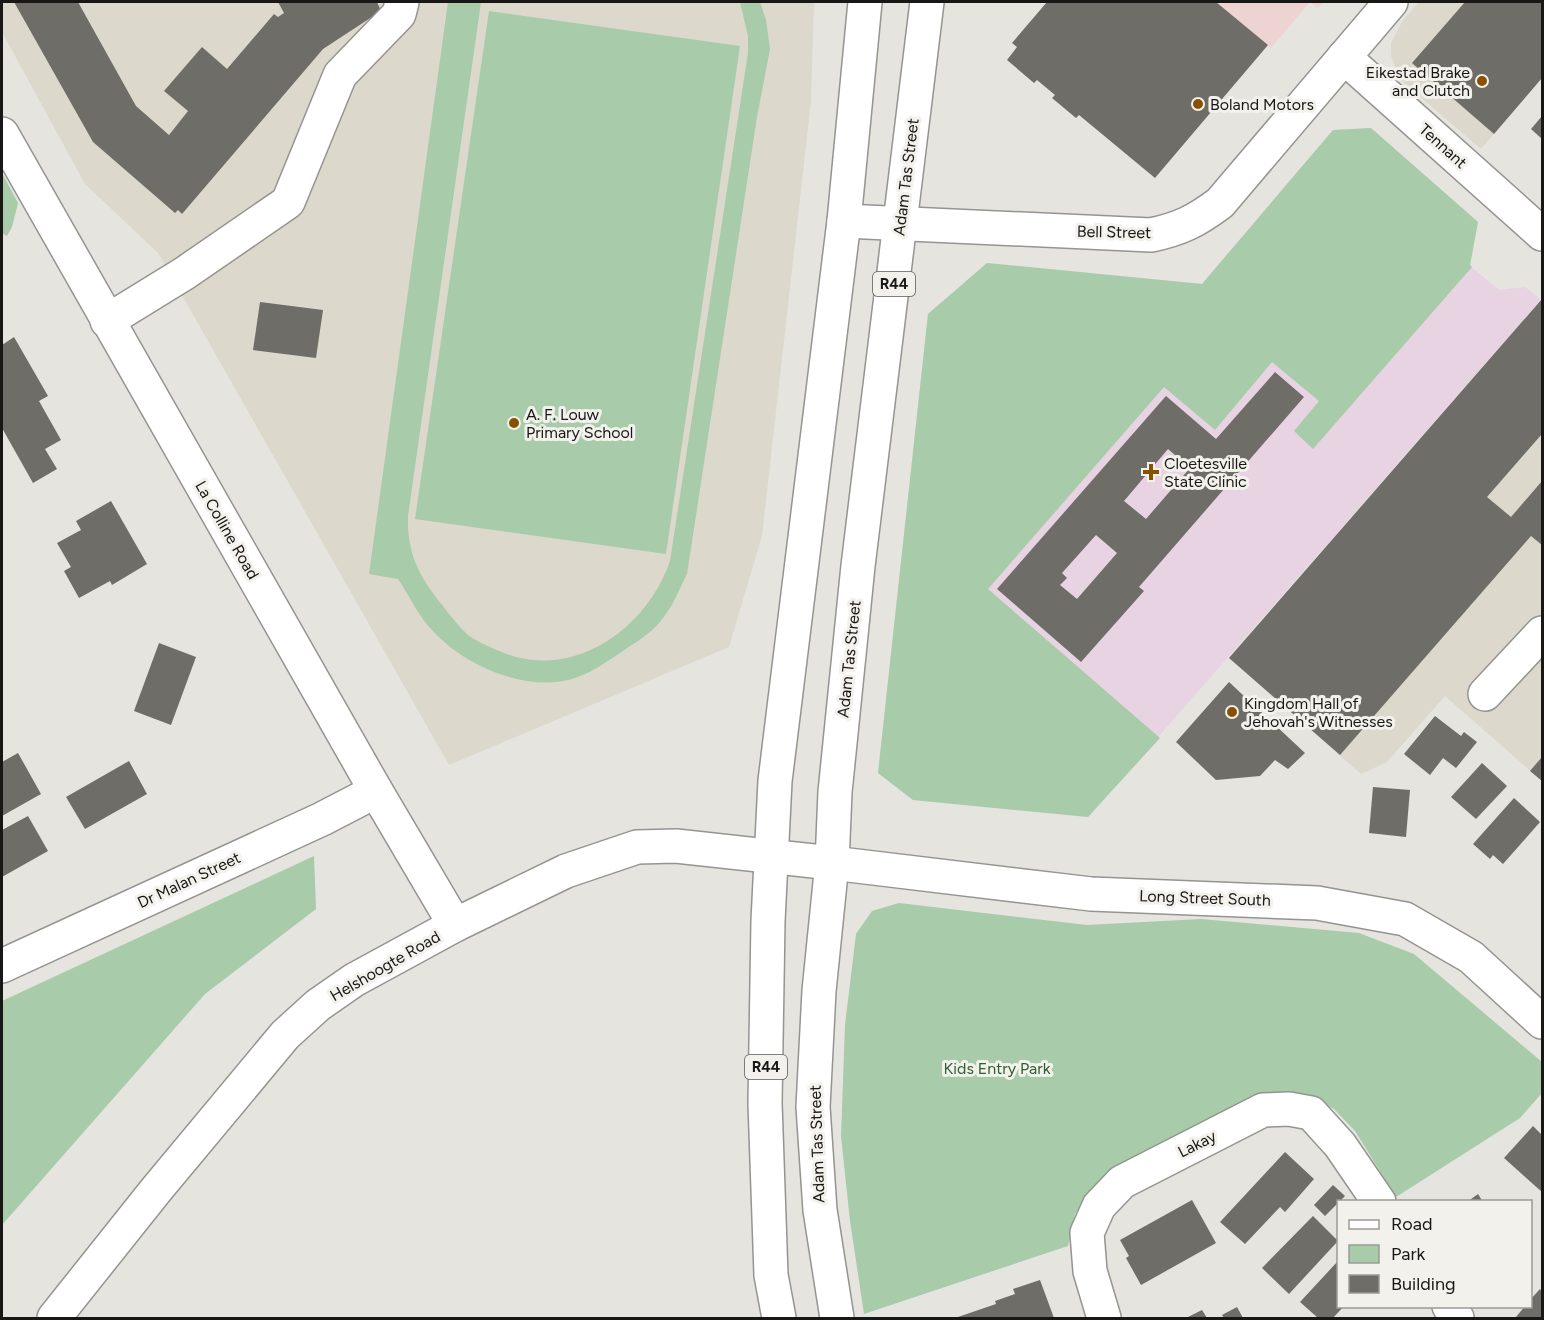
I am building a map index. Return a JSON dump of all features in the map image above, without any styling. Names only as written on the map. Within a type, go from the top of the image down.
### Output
[{"type":"main road","points":[[107,321],[185,273],[288,202],[340,75],[399,14],[402,2]]},
{"type":"main road","name":"R44","points":[[779,1318],[771,1275],[765,1103],[768,921],[776,781],[844,221],[865,2]]},
{"type":"main road","name":"Adam Tas Street","points":[[837,1318],[820,1210],[813,1107],[819,991],[832,863],[835,792],[858,566],[927,2]]},
{"type":"main road","name":"Bell Street","points":[[844,221],[1151,235],[1175,230],[1199,219],[1220,203],[1392,2]]},
{"type":"main road","name":"Tennant","points":[[1344,57],[1542,234]]},
{"type":"main road","name":"La Colline Road","points":[[2,134],[376,791],[455,925]]},
{"type":"main road","points":[[1485,694],[1542,633]]},
{"type":"main road","name":"Dr Malan Street","points":[[2,966],[322,819],[376,791]]},
{"type":"main road","name":"Helshoogte Road","points":[[54,1318],[156,1190],[285,1035],[318,1005],[354,980],[455,925],[566,871],[637,847],[676,846],[832,863]]},
{"type":"main road","name":"Long Street South","points":[[832,863],[1091,894],[1317,903],[1405,919],[1471,957],[1542,1023]]},
{"type":"main road","name":"Lakay","points":[[1104,1318],[1090,1271],[1087,1233],[1100,1206],[1122,1182],[1263,1110],[1289,1109],[1311,1113],[1340,1145],[1378,1200]]},
{"type":"shaded area","name":"A. F. Louw Primary School","points":[[2,2],[814,2],[811,101],[762,536],[729,647],[449,765],[158,253],[85,184],[2,32]]},
{"type":"shaded area","points":[[1216,2],[1310,2],[1271,48]]},
{"type":"shaded area","points":[[1310,2],[1324,2],[1318,8]]},
{"type":"shaded area","points":[[1419,2],[1542,2],[1542,78],[1481,149],[1404,83],[1396,69],[1391,56],[1391,43],[1403,20]]},
{"type":"shaded area","name":"Cloetesville State Clinic","points":[[1371,128],[1478,222],[1470,266],[1499,290],[1525,287],[1541,300],[1088,817],[913,800],[878,773],[928,314],[987,263],[1202,284],[1333,130]]},
{"type":"shaded area","points":[[1542,299],[1542,781],[1445,696],[1387,762],[1361,774],[1229,658]]},
{"type":"green space","points":[[448,2],[481,2],[408,516],[409,540],[424,580],[456,623],[471,637],[486,645],[524,659],[551,660],[577,655],[601,644],[624,629],[643,609],[659,586],[670,561],[748,53],[748,36],[740,2],[760,2],[766,20],[770,49],[757,117],[687,574],[668,611],[656,626],[609,661],[572,679],[535,682],[516,679],[479,665],[462,656],[429,626],[398,579],[369,574]]},
{"type":"green space","points":[[489,11],[740,46],[666,554],[415,519]]},
{"type":"green space","name":"Cloetesville State Clinic","points":[[1371,128],[1478,222],[1470,265],[1472,267],[1313,449],[1294,431],[1319,401],[1272,362],[1215,430],[1164,387],[988,589],[1160,738],[1088,817],[913,800],[878,773],[928,314],[987,263],[1202,284],[1333,130]]},
{"type":"green space","points":[[2,173],[18,203],[12,227],[7,236],[2,233]]},
{"type":"green space","points":[[314,856],[316,909],[205,994],[2,1225],[2,1001]]},
{"type":"green space","name":"Kids Entry Park","points":[[899,903],[1087,925],[1201,919],[1359,933],[1414,954],[1542,1062],[1542,1093],[1520,1118],[1396,1197],[1355,1131],[1334,1109],[1306,1095],[1272,1093],[1235,1105],[1114,1167],[1094,1186],[1075,1214],[1068,1246],[864,1314],[850,1221],[841,1136],[845,1025],[856,934],[872,911]]},
{"type":"building","points":[[14,2],[78,2],[136,106],[169,135],[188,111],[164,91],[202,47],[227,69],[274,14],[278,17],[284,13],[278,2],[377,2],[381,11],[323,49],[182,214],[178,210],[175,213],[93,142]]},
{"type":"building","points":[[1047,2],[1216,2],[1268,45],[1155,178],[1079,115],[1076,118],[1052,98],[1055,95],[1037,80],[1034,83],[1007,60],[1017,47],[1012,43]]},
{"type":"building","points":[[1465,2],[1542,2],[1542,78],[1494,134],[1412,63]]},
{"type":"building","points":[[1542,116],[1542,139],[1531,129]]},
{"type":"building","points":[[1542,299],[1542,434],[1487,497],[1511,517],[1542,481],[1542,545],[1531,536],[1340,755],[1229,658]]},
{"type":"building","points":[[260,302],[323,310],[316,358],[253,350]]},
{"type":"building","points":[[14,337],[48,396],[39,401],[61,440],[45,449],[57,469],[33,483],[2,428],[2,345]]},
{"type":"building","points":[[1275,372],[1304,397],[1139,587],[1144,591],[1081,662],[997,589],[1166,396],[1216,439]],"holes":[[[1168,449],[1190,468],[1146,519],[1124,501]],[[1096,535],[1117,553],[1077,599],[1060,585],[1067,578],[1062,573]]]},
{"type":"building","points":[[111,501],[147,564],[112,585],[110,581],[79,598],[64,571],[71,567],[57,543],[81,530],[76,521]]},
{"type":"building","points":[[159,643],[196,657],[171,725],[134,711]]},
{"type":"building","name":"Kingdom Hall of Jehovah's Witnesses","points":[[1229,682],[1305,753],[1288,769],[1275,760],[1260,776],[1216,780],[1176,742]]},
{"type":"building","points":[[1435,716],[1461,736],[1464,732],[1477,742],[1456,768],[1443,758],[1430,775],[1404,754]]},
{"type":"building","points":[[18,753],[41,794],[2,816],[2,762]]},
{"type":"building","points":[[1542,757],[1542,781],[1530,771]]},
{"type":"building","points":[[129,761],[147,794],[85,829],[66,797]]},
{"type":"building","points":[[1482,763],[1507,786],[1476,819],[1451,797]]},
{"type":"building","points":[[1373,787],[1410,790],[1406,837],[1369,833]]},
{"type":"building","points":[[1514,798],[1540,822],[1503,864],[1493,855],[1490,859],[1473,844]]},
{"type":"building","points":[[28,816],[48,851],[2,877],[2,830]]},
{"type":"building","points":[[1533,1126],[1542,1135],[1542,1192],[1504,1158]]},
{"type":"building","points":[[1285,1152],[1314,1179],[1285,1212],[1280,1207],[1245,1244],[1220,1222]]},
{"type":"building","points":[[1333,1185],[1345,1196],[1337,1200],[1337,1204],[1325,1216],[1314,1205]]},
{"type":"building","points":[[1478,1194],[1482,1200],[1470,1200]]},
{"type":"building","points":[[1192,1200],[1216,1243],[1141,1285],[1126,1258],[1129,1256],[1120,1240]]},
{"type":"building","points":[[1313,1216],[1337,1240],[1289,1294],[1262,1268]]},
{"type":"building","points":[[1337,1262],[1337,1308],[1342,1308],[1333,1318],[1318,1318],[1300,1302]]},
{"type":"building","points":[[1040,1280],[1054,1318],[955,1318],[996,1304],[995,1301],[1015,1294],[1013,1289]]},
{"type":"building","points":[[1540,1289],[1542,1318],[1516,1317],[1523,1308],[1532,1308],[1532,1298]]},
{"type":"building","points":[[1237,1307],[1243,1318],[1224,1318],[1222,1315]]},
{"type":"building","points":[[1202,1310],[1207,1318],[1186,1318]]},
{"type":"place","name":"Eikestad Brake and Clutch","points":[[1482,81]]},
{"type":"place","name":"Boland Motors","points":[[1198,104]]},
{"type":"place","name":"A. F. Louw Primary School","points":[[514,423]]},
{"type":"place","name":"Cloetesville State Clinic","points":[[1151,472]]},
{"type":"place","name":"Kingdom Hall of Jehovah's Witnesses","points":[[1232,712]]}]
